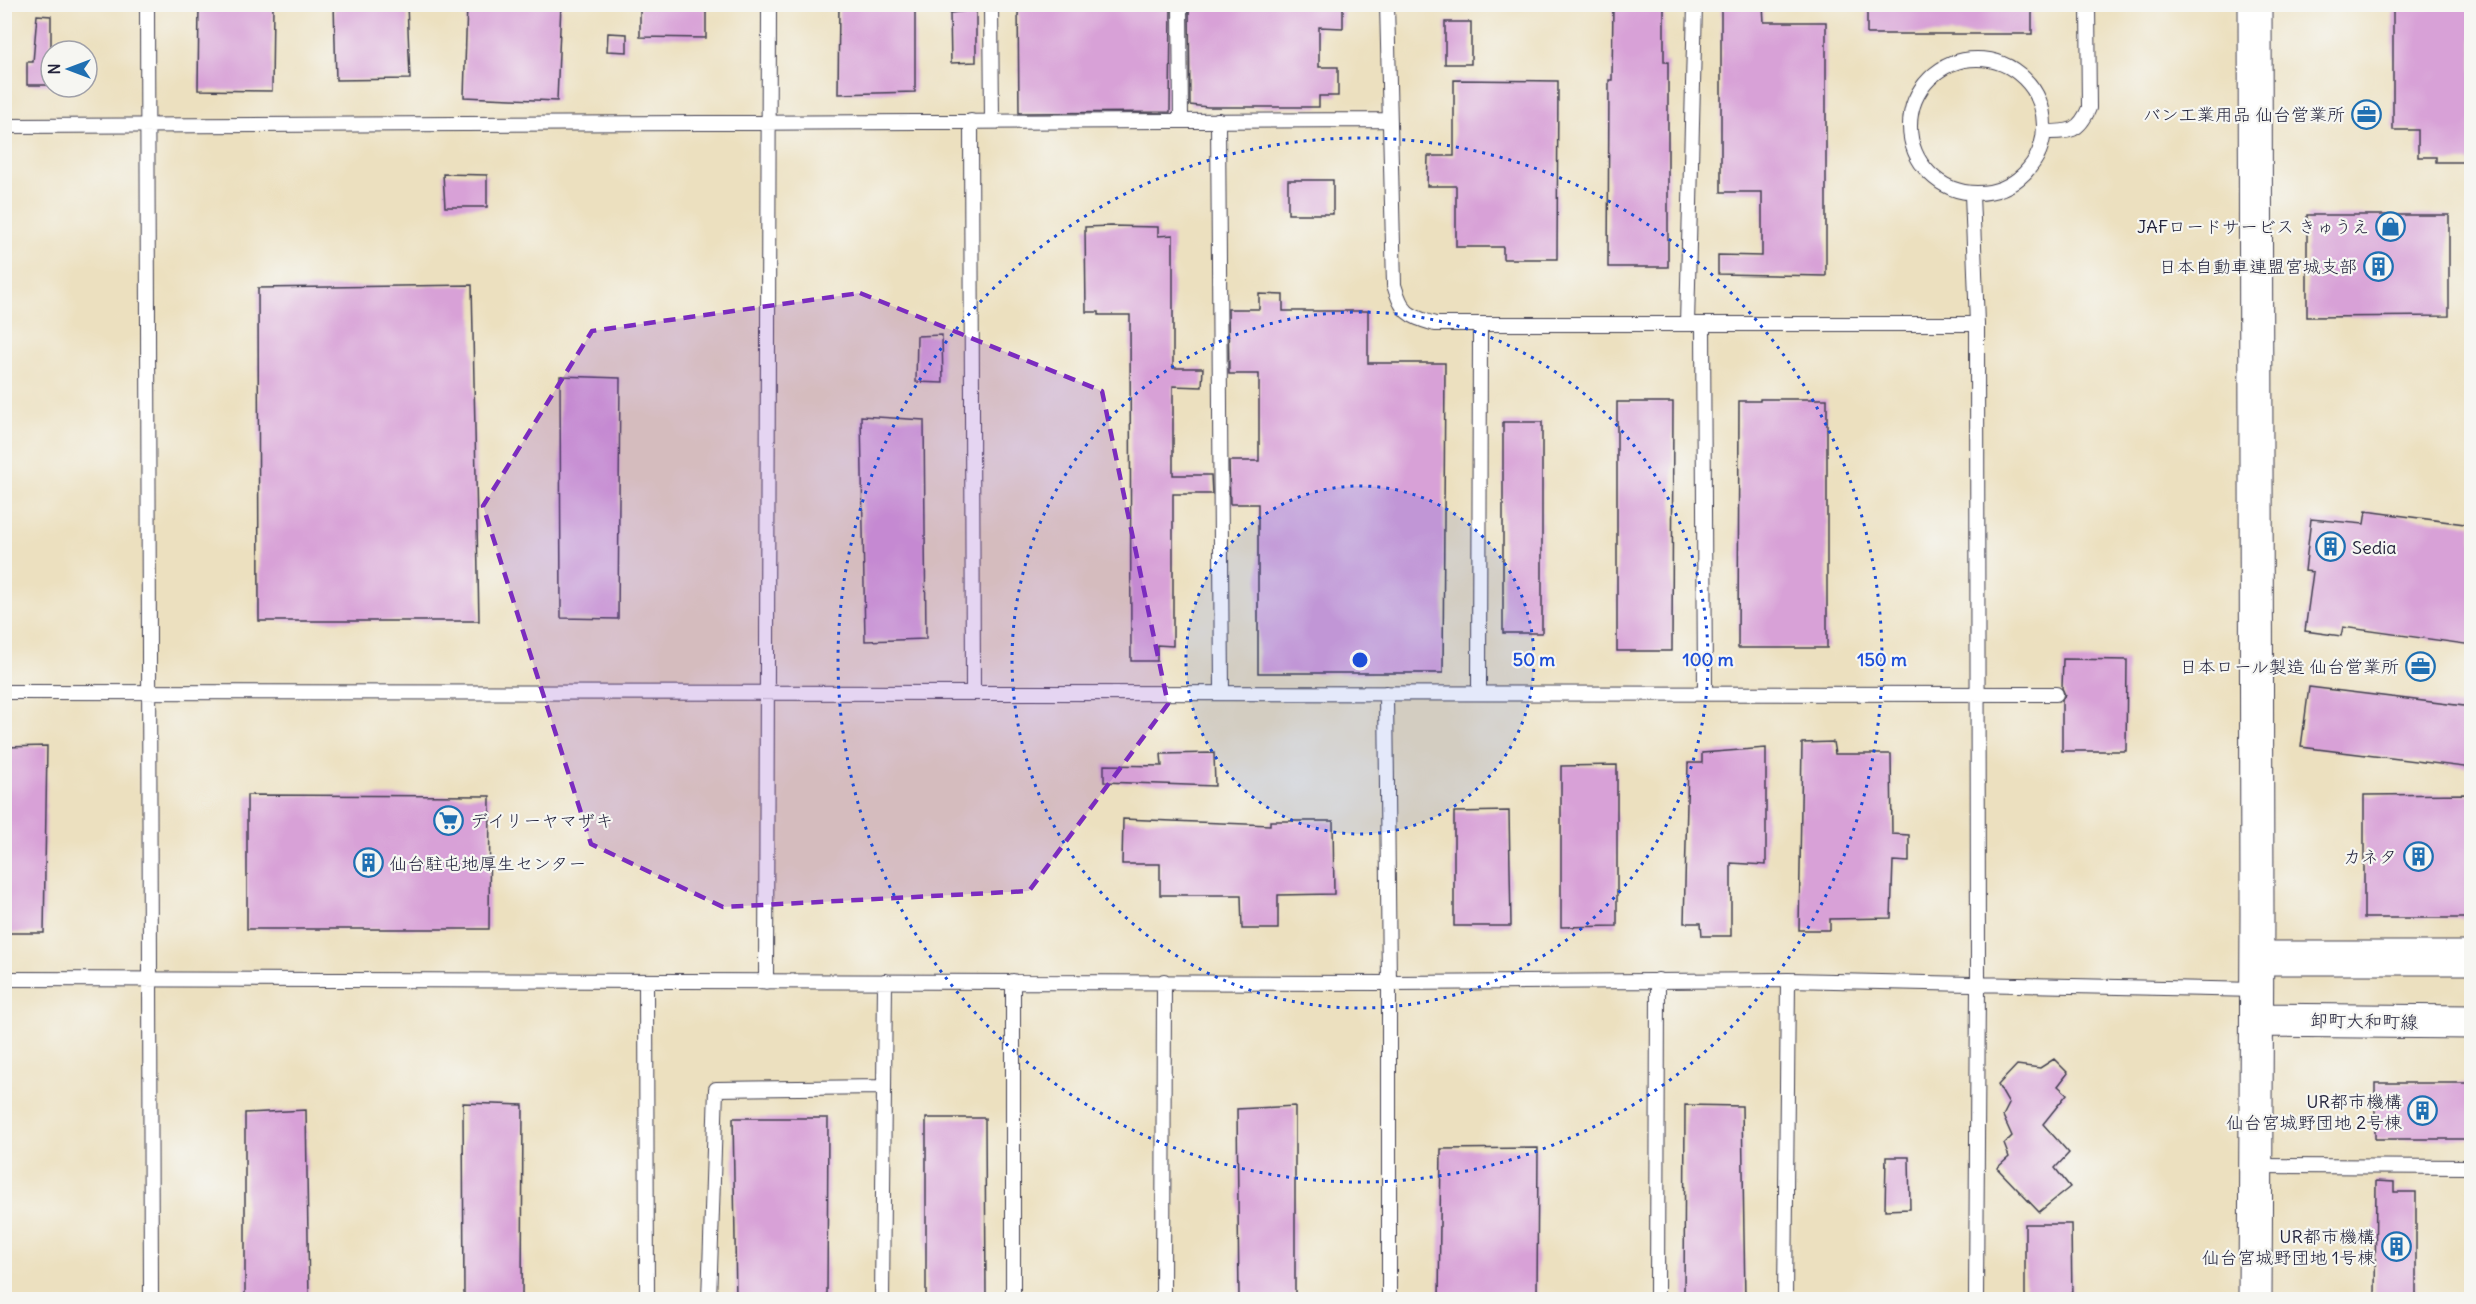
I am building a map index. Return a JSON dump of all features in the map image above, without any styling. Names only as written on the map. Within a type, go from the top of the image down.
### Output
[{"type":"street","points":[[2255,4],[2257,990],[2255,1299]]},
{"type":"street","points":[[2257,990],[2472,958]]},
{"type":"street","name":"卸町大和町線","points":[[2257,990],[2472,1022]]},
{"type":"lane","points":[[147,4],[151,1299]]},
{"type":"lane","points":[[766,982],[769,4]]},
{"type":"lane","points":[[991,4],[992,122]]},
{"type":"lane","points":[[1180,4],[1181,121]]},
{"type":"lane","points":[[1387,4],[1394,285],[1401,306],[1414,317],[1435,324],[1977,324]]},
{"type":"lane","points":[[1687,324],[1695,4]]},
{"type":"lane","points":[[2045,132],[2073,129],[2083,123],[2089,108],[2088,4]]},
{"type":"lane","points":[[1975,58],[1997,61],[2018,72],[2033,88],[2043,109],[2045,132],[2040,152],[2029,170],[2013,184],[1993,192],[1972,194],[1950,189],[1931,176],[1917,158],[1910,136],[1910,114],[1918,92],[1933,75],[1953,63],[1975,58]]},
{"type":"lane","points":[[1218,120],[1222,693]]},
{"type":"lane","points":[[4,126],[1389,120]]},
{"type":"lane","points":[[971,122],[973,693]]},
{"type":"lane","points":[[1972,194],[1977,324],[1976,1299]]},
{"type":"lane","points":[[1479,693],[1480,324]]},
{"type":"lane","points":[[1703,324],[1705,693]]},
{"type":"lane","points":[[4,692],[2056,694]]},
{"type":"lane","points":[[1386,693],[1389,1299]]},
{"type":"lane","points":[[4,979],[1389,983],[1788,980],[2257,990]]},
{"type":"lane","points":[[1657,1299],[1658,980]]},
{"type":"lane","points":[[1785,1299],[1788,980]]},
{"type":"lane","points":[[646,981],[647,1299]]},
{"type":"lane","points":[[882,1299],[885,981]]},
{"type":"lane","points":[[1013,981],[1013,1299]]},
{"type":"lane","points":[[1163,1299],[1164,981]]},
{"type":"lane","points":[[709,1299],[716,1089],[884,1087]]},
{"type":"lane","points":[[2256,1166],[2472,1167]]},
{"type":"highlighted area","points":[[860,293],[1102,391],[1168,704],[1029,891],[723,907],[591,844],[483,506],[592,331]]},
{"type":"building","points":[[199,4],[273,4],[272,91],[198,90]]},
{"type":"building","points":[[334,4],[407,4],[410,79],[336,80]]},
{"type":"building","points":[[467,4],[561,4],[557,101],[464,97]]},
{"type":"building","points":[[640,4],[706,4],[706,38],[640,37]]},
{"type":"building","points":[[839,4],[915,4],[915,92],[838,94]]},
{"type":"building","points":[[1018,4],[1171,4],[1170,112],[1019,113]]},
{"type":"building","points":[[1189,4],[1343,4],[1343,28],[1319,27],[1319,67],[1338,67],[1338,96],[1319,96],[1319,107],[1190,105]]},
{"type":"building","points":[[1613,4],[1664,4],[1664,62],[1668,62],[1668,267],[1608,267],[1609,80],[1612,80]]},
{"type":"building","points":[[1867,4],[2032,4],[2032,34],[1867,34]]},
{"type":"building","points":[[2393,4],[2472,4],[2472,162],[2436,162],[2436,157],[2418,157],[2418,130],[2393,130]]},
{"type":"building","points":[[1763,5],[1764,22],[1826,22],[1826,276],[1718,274],[1718,255],[1762,256],[1762,192],[1721,192],[1721,6]]},
{"type":"building","points":[[976,10],[976,62],[951,63],[950,13]]},
{"type":"building","points":[[37,15],[51,16],[51,39],[39,39],[39,85],[27,85],[27,62],[33,62]]},
{"type":"building","points":[[1445,22],[1471,22],[1471,64],[1445,64]]},
{"type":"building","points":[[608,33],[627,34],[627,52],[607,51]]},
{"type":"building","points":[[1454,80],[1558,81],[1557,259],[1503,259],[1503,247],[1456,247],[1456,186],[1427,186],[1428,156],[1454,156]]},
{"type":"building","points":[[443,174],[487,175],[487,207],[445,207]]},
{"type":"building","points":[[1288,180],[1333,180],[1333,214],[1288,214]]},
{"type":"building","name":"日本自動車連盟宮城支部","points":[[2307,215],[2449,215],[2449,316],[2307,317]]},
{"type":"building","points":[[1085,227],[1158,227],[1158,236],[1173,235],[1173,368],[1203,368],[1202,387],[1173,386],[1173,475],[1211,475],[1212,494],[1173,494],[1173,646],[1157,645],[1157,661],[1131,661],[1130,315],[1099,315],[1099,312],[1086,312]]},
{"type":"building","points":[[472,285],[479,621],[259,621],[258,288]]},
{"type":"building","points":[[1259,294],[1283,295],[1283,311],[1368,311],[1368,363],[1445,363],[1443,673],[1258,673],[1258,504],[1230,504],[1229,461],[1259,461],[1259,374],[1229,374],[1228,309],[1259,309]]},
{"type":"building","points":[[942,335],[943,383],[916,382],[917,336]]},
{"type":"building","points":[[560,376],[620,378],[618,619],[561,618]]},
{"type":"building","points":[[1760,399],[1827,399],[1827,648],[1738,648],[1739,401],[1760,401]]},
{"type":"building","points":[[1617,402],[1673,402],[1672,651],[1617,651]]},
{"type":"building","points":[[861,416],[924,420],[926,639],[865,641]]},
{"type":"building","points":[[1503,422],[1542,422],[1542,633],[1503,633]]},
{"type":"building","points":[[2366,511],[2472,525],[2472,645],[2343,627],[2341,636],[2305,631],[2313,572],[2305,571],[2311,519],[2364,524]]},
{"type":"building","points":[[2063,659],[2127,660],[2126,751],[2062,751],[2062,700],[2065,695],[2062,688]]},
{"type":"building","points":[[2309,687],[2472,707],[2472,768],[2301,747]]},
{"type":"building","points":[[1833,742],[1835,754],[1891,754],[1892,834],[1909,835],[1909,862],[1893,861],[1891,918],[1830,919],[1830,930],[1799,930],[1802,743]]},
{"type":"building","points":[[47,746],[44,933],[4,933],[4,747]]},
{"type":"building","points":[[1766,748],[1766,865],[1731,863],[1731,936],[1702,936],[1701,923],[1684,923],[1688,763],[1702,763],[1702,753]]},
{"type":"building","points":[[1214,753],[1215,786],[1104,782],[1104,765],[1162,766],[1161,754]]},
{"type":"building","points":[[1617,765],[1617,926],[1561,927],[1561,766]]},
{"type":"building","name":"カネタ","points":[[2472,794],[2472,918],[2364,918],[2364,795]]},
{"type":"building","name":"仙台駐屯地厚生センター","points":[[247,795],[490,796],[489,929],[247,929]]},
{"type":"building","points":[[1509,811],[1511,926],[1454,926],[1454,812]]},
{"type":"building","points":[[1123,819],[1270,825],[1270,821],[1333,821],[1334,894],[1278,895],[1278,929],[1242,929],[1241,895],[1160,895],[1160,864],[1122,864]]},
{"type":"building","points":[[2054,1059],[2068,1073],[2058,1086],[2067,1094],[2043,1124],[2069,1153],[2055,1168],[2070,1187],[2039,1212],[1997,1168],[2009,1157],[2004,1144],[2012,1136],[2003,1116],[2009,1104],[1998,1085],[2017,1065],[2040,1068]]},
{"type":"building","name":"UR都市機構 仙台宮城野団地 2号棟","points":[[2375,1083],[2472,1083],[2472,1139],[2375,1139]]},
{"type":"building","points":[[463,1103],[523,1105],[522,1299],[464,1299]]},
{"type":"building","points":[[1685,1105],[1742,1106],[1745,1299],[1684,1299]]},
{"type":"building","points":[[1295,1106],[1295,1299],[1239,1299],[1237,1109]]},
{"type":"building","points":[[306,1110],[309,1299],[245,1299],[245,1113]]},
{"type":"building","points":[[733,1118],[828,1118],[827,1299],[736,1299]]},
{"type":"building","points":[[926,1118],[985,1118],[986,1299],[926,1299]]},
{"type":"building","points":[[1538,1148],[1537,1299],[1439,1299],[1441,1149]]},
{"type":"building","points":[[1886,1157],[1909,1157],[1910,1209],[1885,1210]]},
{"type":"building","name":"UR都市機構 仙台宮城野団地 1号棟","points":[[2376,1181],[2394,1182],[2394,1192],[2416,1192],[2416,1299],[2375,1299]]},
{"type":"building","points":[[2025,1224],[2071,1224],[2072,1299],[2025,1299]]},
{"type":"place","name":"バン工業用品 仙台営業所","points":[[2366,114]]},
{"type":"place","name":"JAFロードサービス きゅうえ","points":[[2391,226]]},
{"type":"place","name":"日本自動車連盟宮城支部","points":[[2378,266]]},
{"type":"place","name":"Sedia","points":[[2331,547]]},
{"type":"place","name":"日本ロール製造 仙台営業所","points":[[2420,666]]},
{"type":"place","name":"デイリーヤマザキ","points":[[449,820]]},
{"type":"place","name":"カネタ","points":[[2418,856]]},
{"type":"place","name":"仙台駐屯地厚生センター","points":[[368,863]]},
{"type":"place","name":"UR都市機構 仙台宮城野団地 2号棟","points":[[2423,1111]]},
{"type":"place","name":"UR都市機構 仙台宮城野団地 1号棟","points":[[2396,1246]]}]
